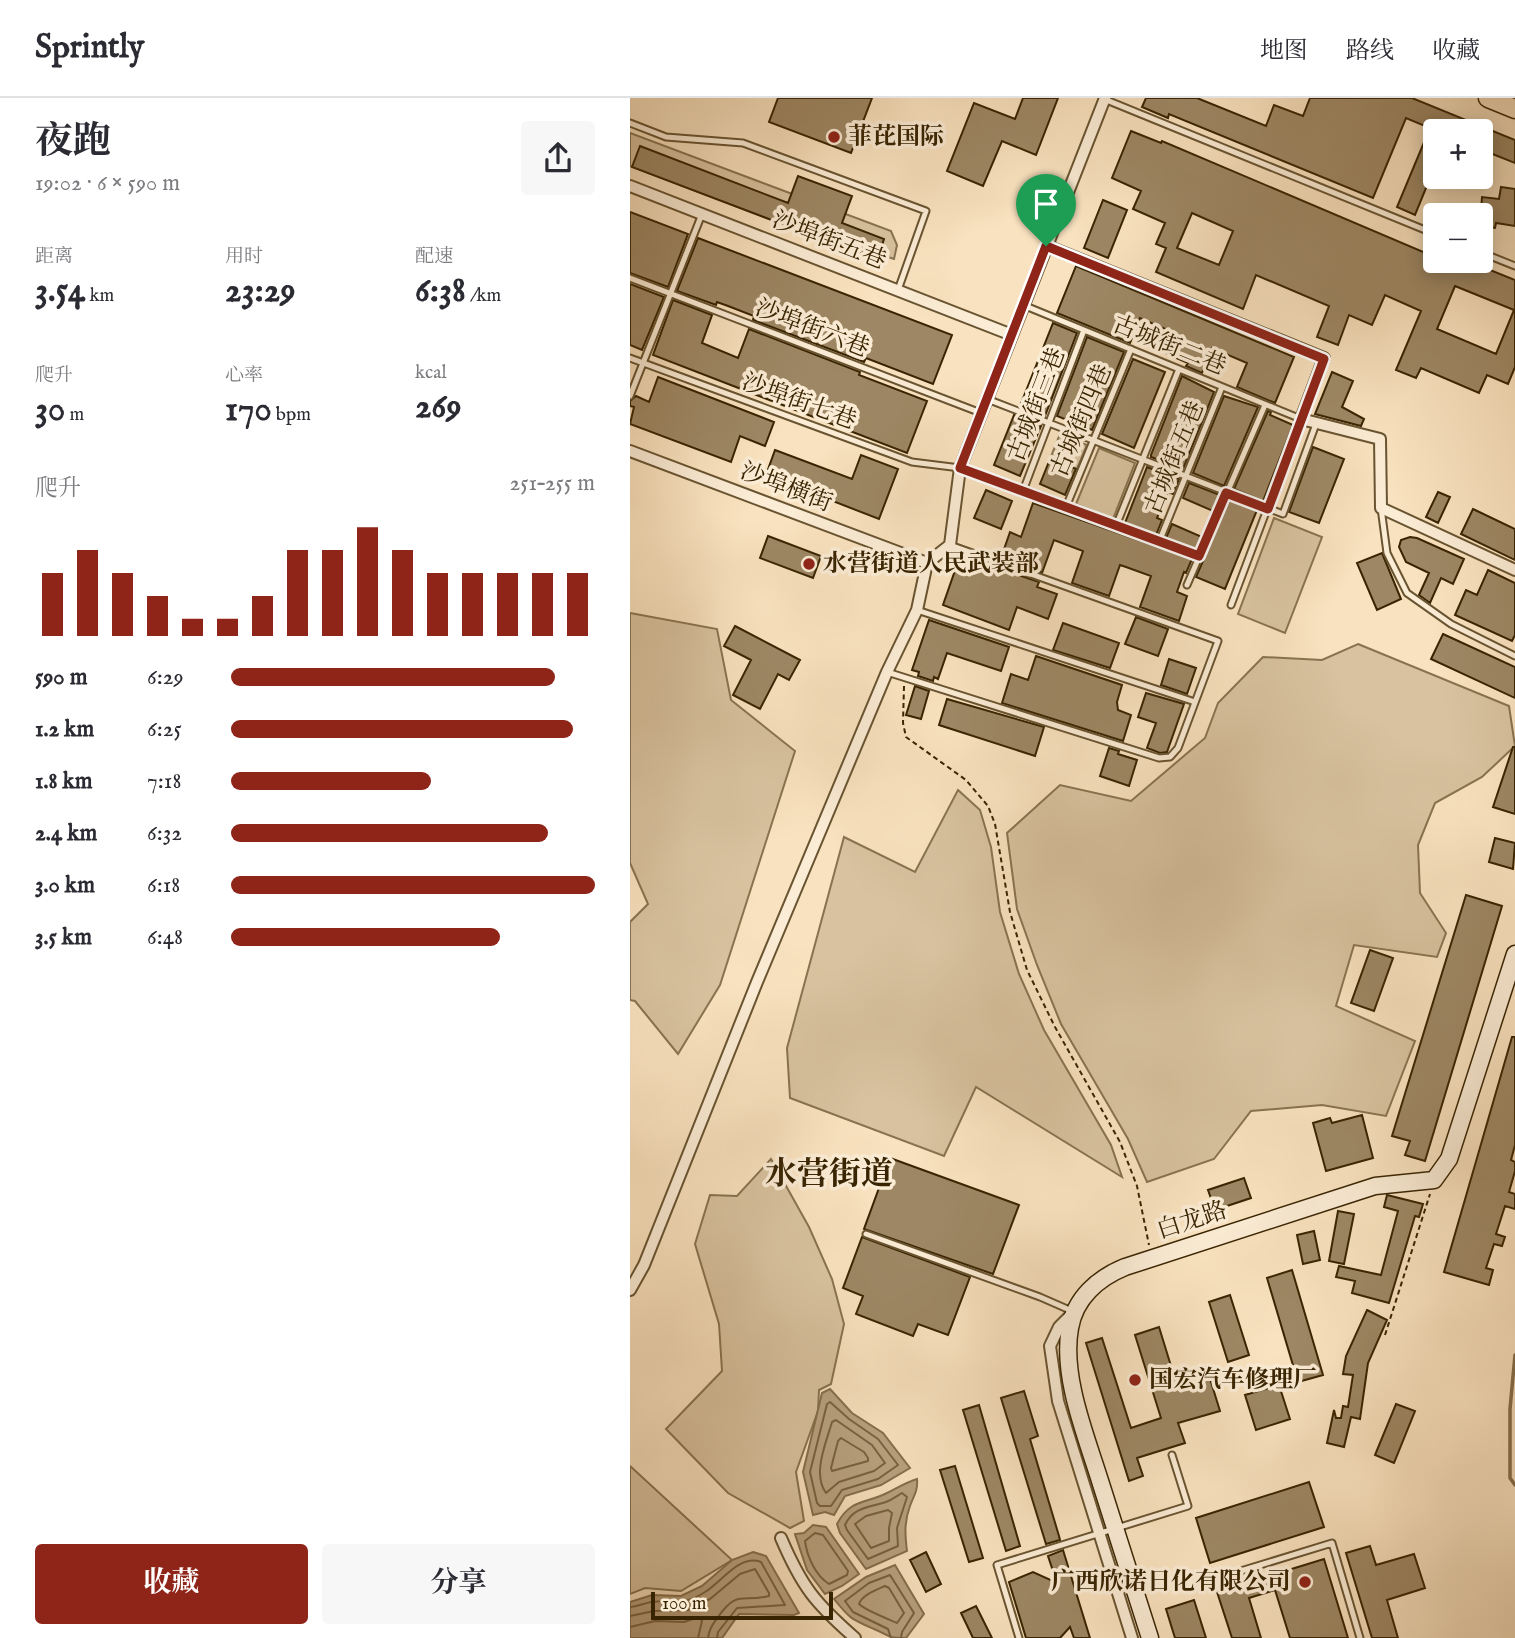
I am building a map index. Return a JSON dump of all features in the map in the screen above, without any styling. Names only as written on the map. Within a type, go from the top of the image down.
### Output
[{"type":"main road","points":[[1488,98],[1515,109]]},
{"type":"street","points":[[630,1290],[644,1265],[752,995],[887,672],[917,610],[927,563],[950,545],[960,468],[1104,98]]},
{"type":"street","name":"沙埠街五巷","points":[[630,186],[1012,335]]},
{"type":"street","points":[[1046,246],[1324,359],[1301,419],[1380,439],[1381,508],[1515,570]]},
{"type":"street","name":"沙埠横街","points":[[630,451],[927,563]]},
{"type":"street","points":[[1434,1180],[1449,1159],[1515,954]]},
{"type":"street","name":"白龙路","points":[[1074,1312],[1086,1294],[1104,1278],[1125,1267],[1375,1186],[1434,1180]]},
{"type":"street","points":[[1074,1312],[1069,1348],[1074,1394],[1132,1638]]},
{"type":"street","points":[[1108,1532],[1150,1638]]},
{"type":"street","points":[[781,1538],[793,1566],[812,1597],[855,1638]]},
{"type":"lane","points":[[1104,98],[1423,229]]},
{"type":"lane","points":[[630,123],[666,137],[743,143],[926,211],[898,290]]},
{"type":"lane","points":[[630,396],[702,214]]},
{"type":"lane","points":[[1493,257],[1515,266]]},
{"type":"lane","name":"沙埠街六巷","points":[[630,278],[981,413]]},
{"type":"lane","name":"古城街二巷","points":[[1023,305],[1301,419]]},
{"type":"lane","name":"古城街三巷","points":[[1023,491],[1084,330]]},
{"type":"lane","name":"古城街四巷","points":[[1066,507],[1131,349]]},
{"type":"lane","name":"沙埠街七巷","points":[[630,358],[912,462],[960,468],[1199,556]]},
{"type":"lane","points":[[1116,526],[1179,369]]},
{"type":"lane","name":"古城街五巷","points":[[1159,542],[1222,387]]},
{"type":"lane","points":[[987,399],[1283,514],[1316,424]]},
{"type":"lane","points":[[1187,585],[1265,405]]},
{"type":"lane","points":[[1231,605],[1301,419]]},
{"type":"lane","points":[[1381,508],[1387,554],[1407,593],[1451,624],[1515,656]]},
{"type":"lane","points":[[887,672],[1159,758],[1170,757],[1178,748],[1218,641],[950,545]]},
{"type":"lane","points":[[917,610],[1195,702]]},
{"type":"lane","points":[[866,1234],[1040,1297],[1074,1312]]},
{"type":"lane","points":[[1019,1638],[997,1565],[1188,1506],[1172,1455]]},
{"type":"lane","points":[[1222,1577],[1332,1543],[1360,1638]]},
{"type":"path","points":[[903,678],[903,723],[906,737],[966,780],[988,806],[995,824],[1010,912],[1027,970],[1055,1027],[1120,1142],[1137,1186],[1152,1258]]},
{"type":"path","points":[[1385,1335],[1434,1180]]},
{"type":"shaded area","points":[[630,133],[891,231],[897,245],[894,259],[885,256],[880,261],[630,166]]},
{"type":"shaded area","points":[[1060,434],[1087,445],[1077,469],[1050,459]]},
{"type":"shaded area","points":[[1099,448],[1135,463],[1113,519],[1076,504]]},
{"type":"shaded area","points":[[1274,518],[1322,537],[1285,633],[1238,614]]},
{"type":"shaded area","points":[[630,613],[717,629],[731,700],[795,751],[720,985],[678,1054],[635,1001],[630,1000],[630,922],[648,904],[630,863]]},
{"type":"shaded area","points":[[1358,644],[1509,706],[1515,746],[1482,777],[1435,803],[1418,845],[1420,893],[1446,933],[1437,957],[1354,945],[1336,1006],[1415,1041],[1386,1116],[1322,1105],[1251,1111],[1214,1159],[1147,1182],[1128,1139],[1061,1024],[1037,965],[1017,909],[1007,833],[1060,785],[1131,801],[1205,738],[1218,703],[1263,657],[1322,660]]},
{"type":"shaded area","points":[[958,790],[980,810],[991,847],[1000,912],[1019,974],[1044,1030],[1111,1145],[1122,1177],[976,1087],[944,1156],[790,1098],[787,1048],[844,837],[915,872]]},
{"type":"shaded area","points":[[771,1159],[809,1227],[832,1279],[844,1324],[831,1384],[819,1390],[818,1411],[796,1472],[804,1521],[790,1528],[728,1493],[666,1429],[722,1371],[719,1324],[695,1244],[710,1195],[737,1196]]},
{"type":"shaded area","points":[[630,1466],[732,1560],[681,1591],[645,1588],[630,1594]]},
{"type":"water","points":[[830,1389],[852,1413],[883,1433],[910,1468],[881,1485],[845,1496],[834,1515],[825,1512],[813,1515],[803,1472],[822,1393]]},
{"type":"water","points":[[917,1479],[906,1523],[907,1551],[866,1569],[840,1533],[837,1524],[853,1506]]},
{"type":"water","points":[[813,1525],[826,1527],[859,1574],[825,1594],[807,1570],[795,1534],[804,1533]]},
{"type":"water","points":[[753,1552],[766,1556],[799,1613],[739,1614],[722,1638],[630,1638],[630,1602],[652,1595],[681,1596],[702,1586],[732,1560]]},
{"type":"water","points":[[895,1565],[924,1614],[906,1638],[888,1636],[855,1620],[834,1599],[866,1577]]},
{"type":"building","name":"菲芘国际","points":[[778,98],[872,98],[851,153],[769,122]]},
{"type":"building","points":[[1023,98],[1058,98],[1036,155],[1002,141],[983,186],[947,171],[974,103],[1015,119]]},
{"type":"building","points":[[1146,98],[1197,98],[1266,126],[1274,105],[1303,116],[1310,98],[1412,98],[1464,119],[1423,119],[1423,125],[1406,118],[1373,198],[1169,114],[1168,118],[1142,107]]},
{"type":"building","points":[[1131,131],[1161,143],[1162,141],[1423,252],[1423,273],[1493,271],[1515,280],[1515,367],[1508,384],[1487,375],[1479,393],[1421,368],[1416,378],[1396,370],[1421,311],[1385,295],[1372,325],[1349,315],[1338,345],[1317,337],[1329,306],[1256,275],[1243,309],[1156,272],[1166,248],[1156,244],[1165,223],[1133,209],[1141,191],[1112,178]],"holes":[[[1192,213],[1233,231],[1219,265],[1177,248]],[[1455,286],[1514,310],[1496,354],[1437,329]]]},
{"type":"building","points":[[1493,131],[1515,140],[1515,163],[1493,154]]},
{"type":"building","points":[[1423,145],[1423,189],[1426,189],[1415,215],[1397,207]]},
{"type":"building","points":[[640,146],[788,203],[798,176],[852,196],[842,223],[884,239],[877,260],[632,167]]},
{"type":"building","points":[[1501,187],[1515,189],[1515,226],[1496,223],[1493,228],[1493,203],[1482,203],[1482,197],[1499,199]]},
{"type":"building","points":[[1103,200],[1127,210],[1108,258],[1084,248]]},
{"type":"building","points":[[630,212],[688,234],[668,287],[630,273]]},
{"type":"building","points":[[698,238],[952,335],[933,384],[866,358],[864,362],[753,320],[754,316],[717,302],[716,305],[677,291]]},
{"type":"building","points":[[1076,266],[1294,357],[1275,403],[1237,387],[1247,363],[1212,348],[1202,373],[1186,366],[1188,363],[1167,354],[1175,333],[1140,318],[1130,343],[1057,313]]},
{"type":"building","points":[[630,284],[664,297],[642,350],[630,345]]},
{"type":"building","points":[[673,300],[712,315],[702,343],[738,358],[749,329],[927,401],[907,453],[653,355]]},
{"type":"building","points":[[1053,323],[1077,333],[1045,416],[1020,406]]},
{"type":"building","points":[[1087,337],[1124,352],[1092,430],[1057,416]]},
{"type":"building","points":[[1133,359],[1165,372],[1134,448],[1102,434]]},
{"type":"building","points":[[1332,372],[1353,381],[1342,407],[1364,419],[1361,426],[1315,414]]},
{"type":"building","points":[[1182,376],[1214,392],[1183,469],[1151,457]]},
{"type":"building","points":[[658,377],[774,422],[765,446],[740,436],[731,462],[630,424],[634,407],[630,406],[630,401],[636,396],[649,402]]},
{"type":"building","points":[[1224,396],[1258,407],[1224,486],[1193,473]]},
{"type":"building","points":[[1268,411],[1271,412],[1270,415],[1293,425],[1263,501],[1234,489]]},
{"type":"building","points":[[1014,415],[1041,426],[1020,476],[994,465]]},
{"type":"building","points":[[1313,447],[1344,459],[1319,523],[1289,512]]},
{"type":"building","points":[[775,450],[852,479],[861,455],[898,469],[879,519],[766,475]]},
{"type":"building","points":[[1050,459],[1076,469],[1065,495],[1040,484]]},
{"type":"building","points":[[1147,467],[1179,479],[1173,494],[1168,492],[1157,518],[1162,520],[1156,535],[1125,523]]},
{"type":"building","points":[[1189,483],[1220,495],[1213,511],[1183,498]]},
{"type":"building","points":[[986,490],[1012,501],[1001,529],[974,518]]},
{"type":"building","points":[[1438,492],[1450,497],[1438,523],[1426,517]]},
{"type":"building","points":[[1230,499],[1257,510],[1225,589],[1196,577]]},
{"type":"building","points":[[1033,503],[1192,559],[1177,592],[1187,596],[1179,621],[1140,607],[1151,576],[1126,567],[1120,565],[1109,596],[1072,583],[1083,551],[1054,540],[1042,573],[1001,558],[1010,532],[1021,537]]},
{"type":"building","points":[[1473,509],[1515,529],[1515,560],[1461,534]]},
{"type":"building","points":[[1172,524],[1202,537],[1197,550],[1166,538]]},
{"type":"building","points":[[768,536],[821,556],[813,578],[760,558]]},
{"type":"building","points":[[1410,537],[1464,559],[1453,584],[1441,578],[1430,603],[1419,595],[1429,573],[1406,562],[1399,547],[1401,540]]},
{"type":"building","points":[[1382,553],[1401,599],[1377,610],[1357,563]]},
{"type":"building","points":[[959,559],[996,572],[998,568],[1039,582],[1037,587],[1057,594],[1048,619],[1017,607],[1009,630],[943,605]]},
{"type":"building","points":[[1488,570],[1515,583],[1515,635],[1512,641],[1455,615],[1466,590],[1477,595]]},
{"type":"building","points":[[1136,617],[1168,629],[1158,656],[1125,644]]},
{"type":"building","points":[[929,620],[1009,647],[1001,671],[947,653],[938,679],[934,677],[933,681],[918,676],[919,672],[912,670]]},
{"type":"building","points":[[1063,623],[1119,643],[1110,668],[1053,650]]},
{"type":"building","points":[[735,626],[800,660],[789,680],[778,674],[760,709],[733,695],[751,660],[724,646]]},
{"type":"building","points":[[1443,634],[1515,667],[1515,698],[1431,659]]},
{"type":"building","points":[[1036,656],[1122,685],[1117,702],[1118,710],[1131,715],[1123,741],[1002,703],[1011,674],[1028,680]]},
{"type":"building","points":[[1169,659],[1196,668],[1187,694],[1161,685]]},
{"type":"building","points":[[915,686],[929,691],[921,719],[906,715]]},
{"type":"building","points":[[1146,693],[1184,704],[1167,752],[1160,753],[1147,748],[1156,723],[1138,717]]},
{"type":"building","points":[[947,699],[1044,727],[1035,756],[939,725]]},
{"type":"building","points":[[1515,747],[1515,814],[1493,807]]},
{"type":"building","points":[[1109,748],[1137,760],[1129,786],[1100,776]]},
{"type":"building","points":[[1495,838],[1515,843],[1513,869],[1489,862]]},
{"type":"building","points":[[1466,895],[1502,906],[1425,1161],[1405,1155],[1410,1141],[1392,1136]]},
{"type":"building","points":[[1370,950],[1393,958],[1374,1011],[1351,1003]]},
{"type":"building","points":[[1512,1037],[1515,1037],[1515,1145],[1511,1160],[1515,1162],[1515,1171],[1509,1192],[1515,1194],[1515,1209],[1505,1206],[1496,1234],[1505,1237],[1502,1246],[1494,1244],[1486,1268],[1493,1270],[1489,1285],[1444,1272]]},
{"type":"building","points":[[1362,1115],[1373,1158],[1326,1171],[1313,1123],[1330,1118],[1332,1123]]},
{"type":"building","points":[[890,1158],[1019,1205],[993,1274],[864,1229]]},
{"type":"building","points":[[1244,1178],[1251,1198],[1215,1210],[1208,1190]]},
{"type":"building","points":[[1387,1195],[1423,1204],[1419,1217],[1415,1216],[1389,1303],[1352,1293],[1355,1281],[1336,1277],[1339,1266],[1381,1275],[1398,1211],[1384,1207]]},
{"type":"building","points":[[1338,1211],[1354,1214],[1344,1264],[1329,1261]]},
{"type":"building","points":[[1314,1231],[1320,1260],[1303,1264],[1297,1235]]},
{"type":"building","points":[[862,1237],[970,1277],[948,1335],[918,1324],[913,1336],[856,1314],[863,1296],[843,1288]]},
{"type":"building","points":[[1292,1270],[1323,1375],[1298,1382],[1267,1278]]},
{"type":"building","points":[[1230,1295],[1249,1355],[1228,1362],[1209,1302]]},
{"type":"building","points":[[1367,1310],[1387,1320],[1368,1363],[1360,1419],[1351,1417],[1344,1447],[1327,1443],[1334,1410],[1336,1418],[1341,1418],[1343,1406],[1348,1407],[1353,1375],[1343,1374],[1346,1356]]},
{"type":"building","points":[[1159,1327],[1175,1379],[1207,1369],[1220,1411],[1178,1423],[1185,1443],[1137,1458],[1143,1476],[1129,1481],[1086,1343],[1102,1338],[1131,1428],[1161,1418],[1135,1335]]},
{"type":"building","points":[[1279,1385],[1290,1419],[1256,1430],[1245,1395]]},
{"type":"building","points":[[1024,1391],[1038,1436],[1030,1439],[1060,1540],[1046,1544],[1001,1398]]},
{"type":"building","points":[[1396,1404],[1415,1411],[1394,1463],[1375,1455]]},
{"type":"building","points":[[979,1405],[1020,1546],[1006,1551],[963,1410]]},
{"type":"building","points":[[955,1466],[983,1558],[969,1562],[940,1470]]},
{"type":"building","points":[[1309,1482],[1324,1527],[1210,1563],[1196,1518]]},
{"type":"building","points":[[1370,1546],[1376,1565],[1414,1554],[1425,1588],[1387,1600],[1398,1638],[1372,1638],[1346,1553]]},
{"type":"building","points":[[1063,1550],[1090,1638],[1074,1638],[1070,1627],[1060,1638],[1026,1638],[1009,1582],[1033,1572],[1057,1583],[1048,1556]]},
{"type":"building","points":[[926,1552],[941,1584],[926,1592],[910,1560]]},
{"type":"building","points":[[1324,1559],[1348,1638],[1290,1638],[1275,1590],[1249,1598],[1261,1638],[1232,1638],[1217,1592]]},
{"type":"building","points":[[1194,1600],[1206,1638],[1175,1638],[1166,1609]]},
{"type":"building","points":[[976,1606],[992,1638],[973,1638],[961,1613]]},
{"type":"waterway","points":[[1515,1355],[1510,1409],[1510,1478],[1515,1485]]},
{"type":"place","name":"菲芘国际","points":[[834,137]]},
{"type":"place","name":"水营街道人民武装部","points":[[809,564]]},
{"type":"place","name":"国宏汽车修理厂","points":[[1135,1380]]},
{"type":"place","name":"广西欣诺日化有限公司","points":[[1305,1582]]},
{"type":"district","name":"水营街道","points":[[829,1175]]},
{"type":"route","points":[[1046,246],[1324,359],[1268,509],[1226,493],[1199,556],[960,468],[1046,246]]}]
